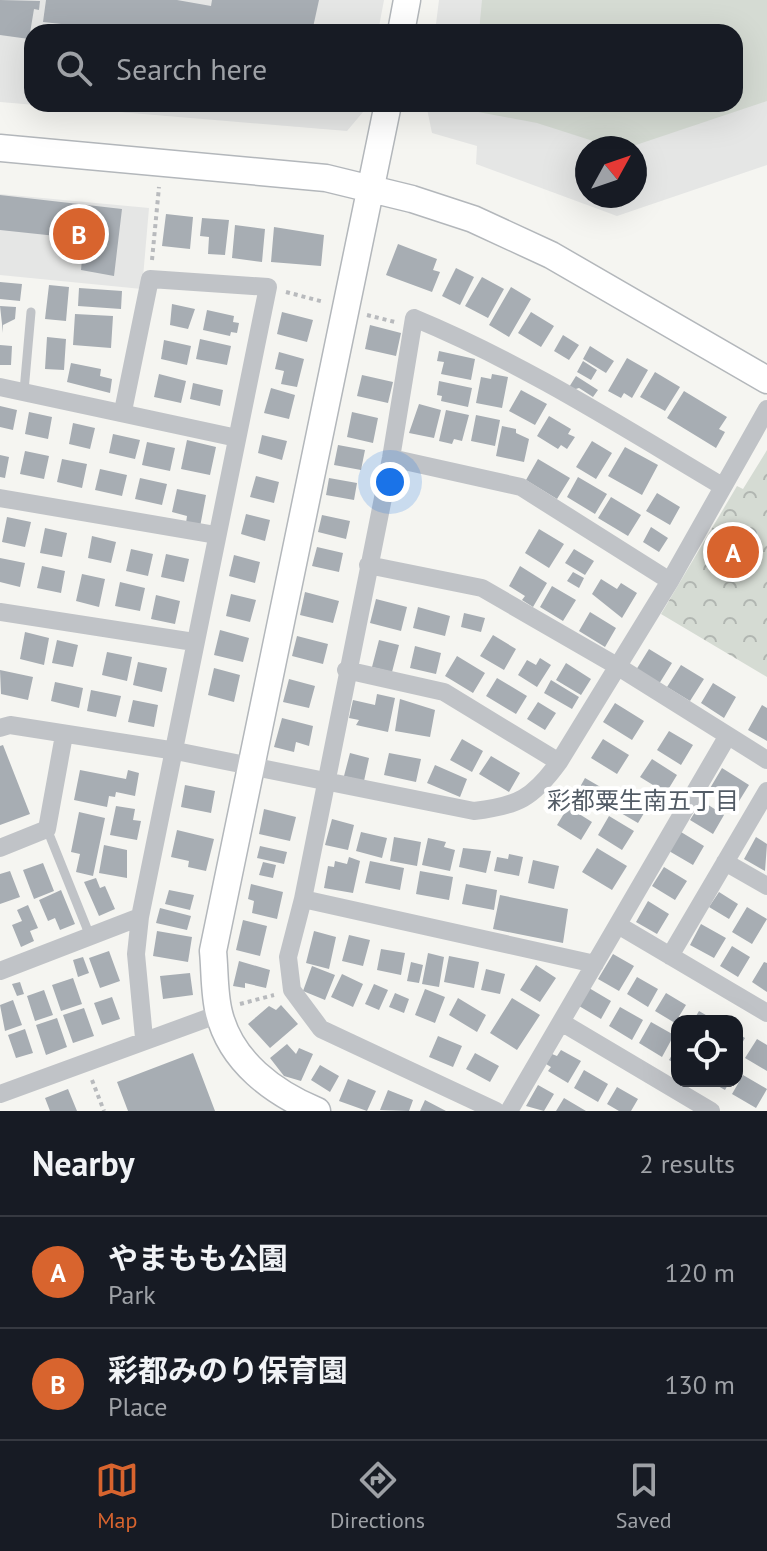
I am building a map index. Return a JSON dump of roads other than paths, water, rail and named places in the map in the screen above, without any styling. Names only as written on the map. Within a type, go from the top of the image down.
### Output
[{"type":"street","points":[[402,24],[407,0]]},
{"type":"street","points":[[317,1111],[288,1099],[266,1084],[245,1063],[226,1010],[213,951],[386,112]]},
{"type":"street","points":[[0,148],[326,178],[473,219],[551,255],[767,380]]},
{"type":"street","points":[[123,411],[150,279],[268,287],[140,917],[136,954],[144,1038]]},
{"type":"street","points":[[496,1111],[321,1029],[292,990],[288,957],[303,899],[346,670],[391,458],[414,318],[474,343],[722,486]]},
{"type":"street","points":[[0,387],[123,411],[237,438]]},
{"type":"street","points":[[0,728],[10,725],[176,751],[474,811],[509,807],[540,788],[559,762],[670,581],[767,409]]},
{"type":"street","points":[[391,458],[521,487],[670,581]]},
{"type":"street","points":[[0,498],[216,535]]},
{"type":"street","points":[[368,565],[482,588],[617,666],[767,760]]},
{"type":"street","points":[[0,612],[194,642]]},
{"type":"street","points":[[346,670],[444,692],[559,762]]},
{"type":"street","points":[[0,848],[47,829],[64,735]]},
{"type":"street","points":[[509,1111],[727,737]]},
{"type":"street","points":[[670,956],[767,791]]},
{"type":"street","points":[[725,862],[767,886]]},
{"type":"street","points":[[303,899],[595,964]]},
{"type":"street","points":[[0,971],[140,917]]},
{"type":"street","points":[[618,925],[767,1013]]},
{"type":"street","points":[[0,1094],[226,1010]]},
{"type":"street","points":[[561,1022],[711,1111]]},
{"type":"lane","points":[[24,391],[31,312]]},
{"type":"lane","points":[[47,829],[90,936]]},
{"type":"place","name":"彩都みのり保育園","points":[[79,234]]},
{"type":"place","name":"やまもも公園","points":[[733,552]]},
{"type":"district","name":"彩都粟生南五丁目","points":[[643,800]]}]
